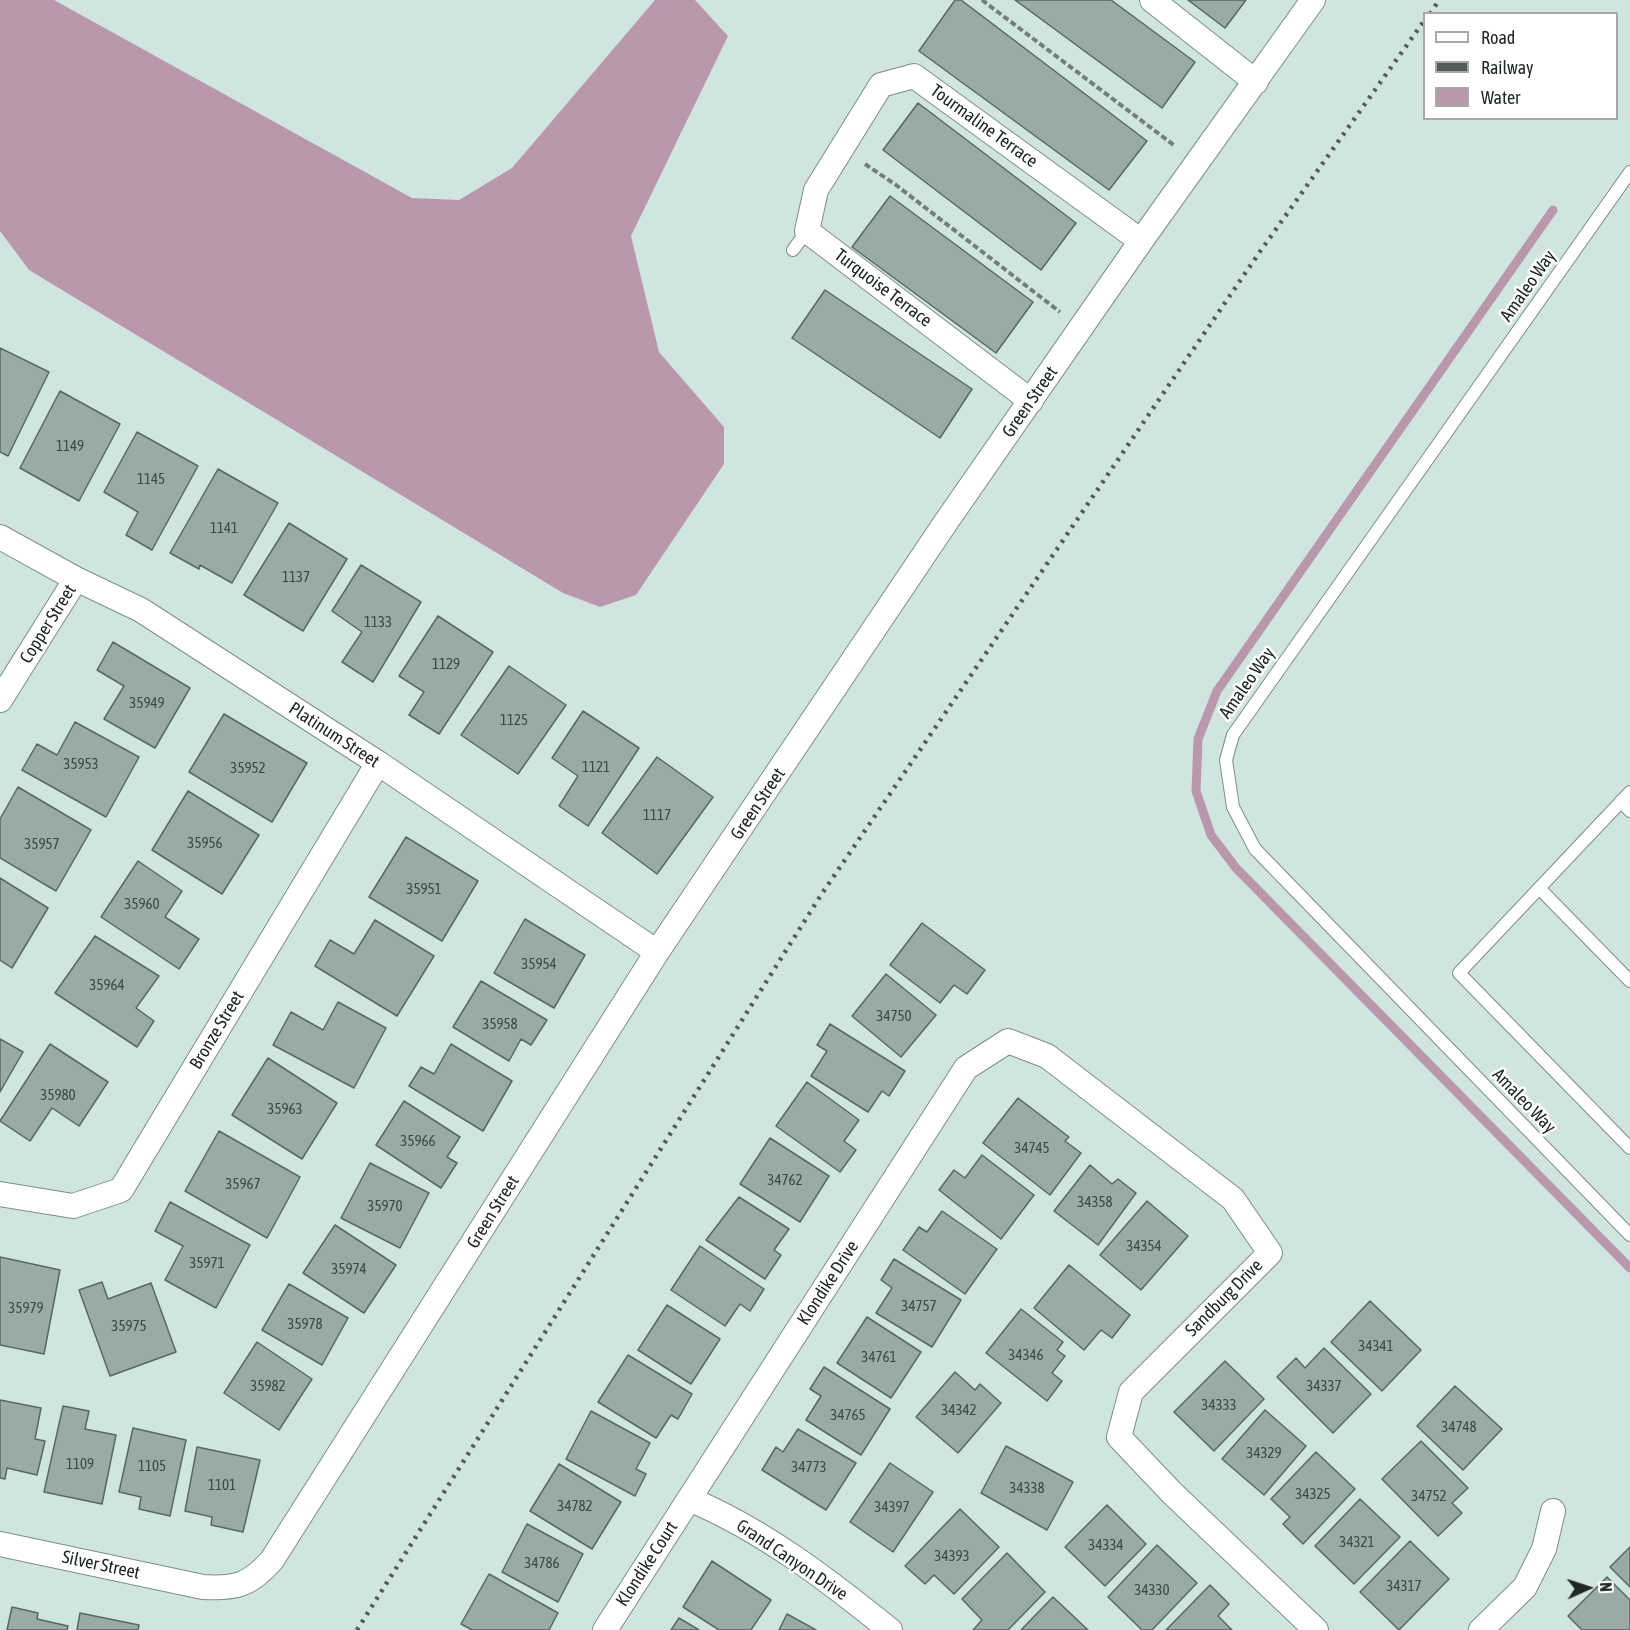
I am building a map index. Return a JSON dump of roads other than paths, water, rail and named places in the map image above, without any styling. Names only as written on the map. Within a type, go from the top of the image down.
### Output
[{"type":"street","points":[[1152,0],[1256,82]]},
{"type":"street","name":"Green Street","points":[[203,1587],[225,1588],[244,1584],[260,1574],[272,1560],[657,952],[946,522],[1141,241],[1313,0]]},
{"type":"street","name":"Tourmaline Terrace","points":[[807,231],[816,190],[881,85],[914,76],[1141,241]]},
{"type":"street","name":"Turquoise Terrace","points":[[807,231],[1030,401]]},
{"type":"street","name":"Platinum Street","points":[[0,537],[76,579],[141,610],[378,763],[657,952]]},
{"type":"street","name":"Copper Street","points":[[0,700],[76,579]]},
{"type":"street","name":"Bronze Street","points":[[0,1194],[73,1206],[121,1190],[378,763]]},
{"type":"street","name":"Sandburg Drive","points":[[966,1068],[1008,1041],[1047,1056],[1233,1199],[1270,1252],[1131,1392],[1119,1437],[1172,1493],[1316,1630]]},
{"type":"street","name":"Klondike Drive","points":[[689,1499],[966,1068]]},
{"type":"street","name":"Klondike Court","points":[[605,1630],[689,1499]]},
{"type":"street","name":"Grand Canyon Drive","points":[[689,1499],[721,1513],[822,1576],[890,1630]]},
{"type":"street","points":[[1481,1630],[1525,1587],[1544,1549],[1554,1511]]},
{"type":"street","name":"Silver Street","points":[[0,1544],[203,1587]]},
{"type":"lane","name":"Amaleo Way","points":[[1630,172],[1233,735],[1226,760],[1233,807],[1255,849],[1630,1235]]},
{"type":"lane","points":[[793,250],[807,231]]},
{"type":"lane","points":[[1630,792],[1625,806],[1539,888],[1459,973],[1630,1148]]},
{"type":"lane","points":[[1539,888],[1630,981]]},
{"type":"water","points":[[0,0],[54,0],[412,198],[459,200],[512,168],[655,0],[695,0],[728,36],[631,236],[659,352],[724,427],[724,464],[636,595],[600,607],[563,593],[29,270],[0,231]]},
{"type":"waterway","points":[[1553,210],[1217,691],[1198,739],[1196,791],[1211,835],[1236,868],[1630,1268]]},
{"type":"railway","points":[[1431,12],[1439,0]]},
{"type":"railway","points":[[357,1630],[821,895],[1259,253],[1423,22]]}]
